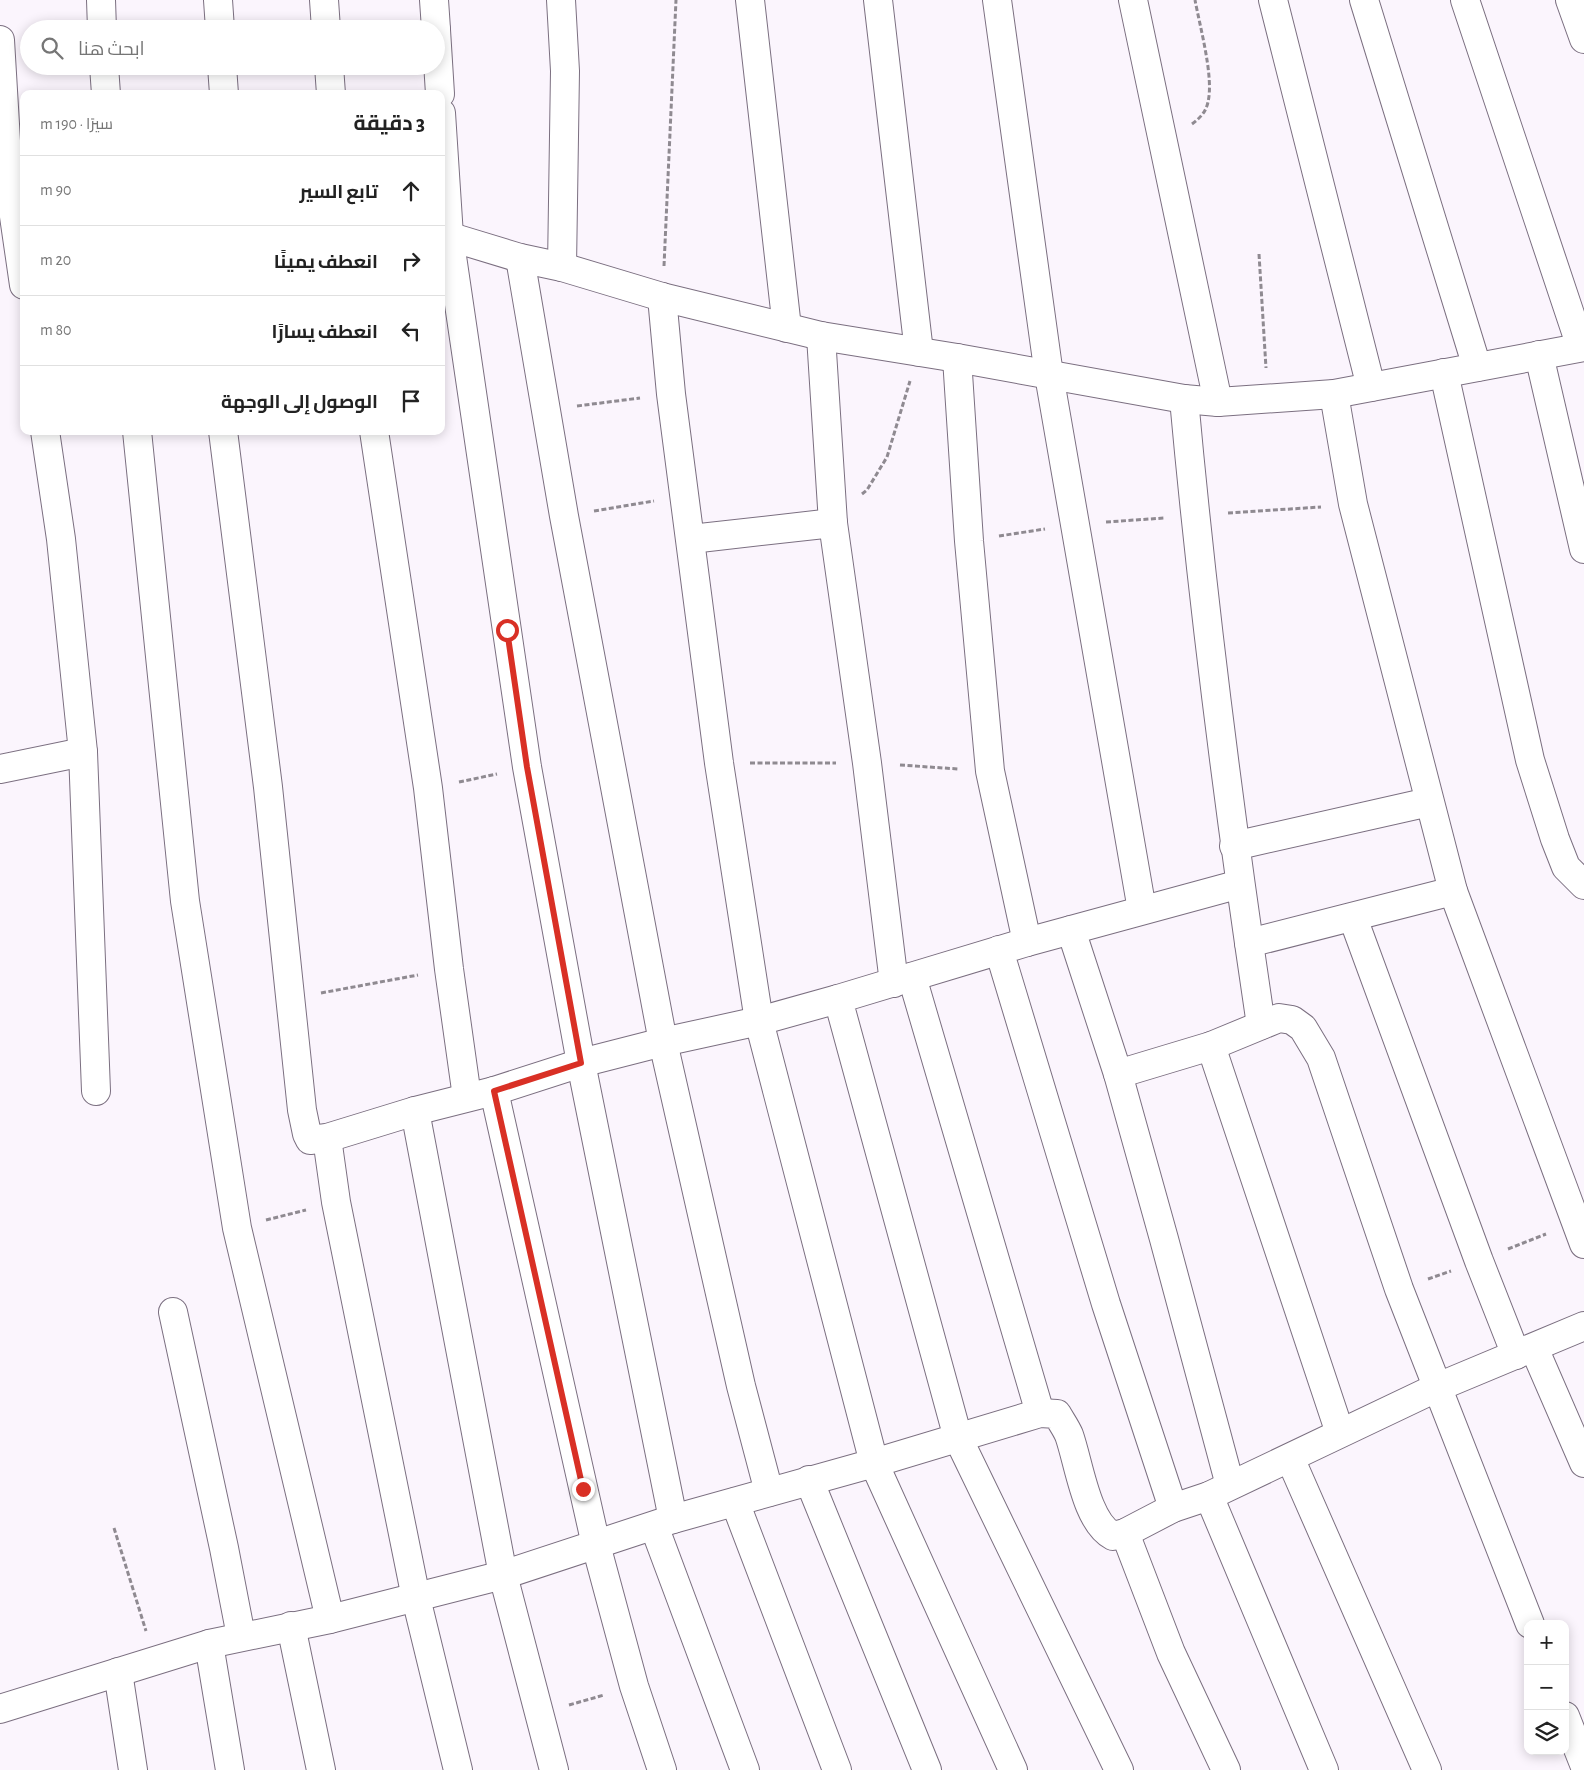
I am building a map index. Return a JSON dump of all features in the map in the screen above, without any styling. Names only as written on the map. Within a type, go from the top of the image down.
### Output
[{"type":"street","points":[[101,0],[102,20]]},
{"type":"street","points":[[218,0],[219,20]]},
{"type":"street","points":[[324,0],[325,20]]},
{"type":"street","points":[[434,0],[435,20]]},
{"type":"street","points":[[561,0],[564,71],[562,267]]},
{"type":"street","points":[[750,0],[787,328]]},
{"type":"street","points":[[878,0],[919,352]]},
{"type":"street","points":[[997,0],[1049,374],[1142,910]]},
{"type":"street","points":[[1133,0],[1218,402]]},
{"type":"street","points":[[1273,0],[1371,387]]},
{"type":"street","points":[[1364,0],[1477,367]]},
{"type":"street","points":[[745,1770],[664,1522],[527,767],[445,235],[520,258],[562,267],[662,297],[821,336],[957,358],[1184,399],[1218,402],[1334,394],[1583,347],[1465,0]]},
{"type":"street","points":[[1570,0],[1584,39]]},
{"type":"street","points":[[0,40],[10,175],[20,254]]},
{"type":"street","points":[[105,75],[106,90]]},
{"type":"street","points":[[223,75],[224,90]]},
{"type":"street","points":[[330,75],[331,90]]},
{"type":"street","points":[[439,75],[440,90]]},
{"type":"street","points":[[520,258],[564,516],[663,1042],[742,1386],[769,1492]]},
{"type":"street","points":[[662,297],[671,394],[719,763],[759,1021],[874,1462],[1013,1770]]},
{"type":"street","points":[[821,336],[834,523],[867,762],[903,980],[1040,1413]]},
{"type":"street","points":[[1540,355],[1584,549]]},
{"type":"street","points":[[957,358],[969,541],[990,771],[1027,942]]},
{"type":"street","points":[[1444,373],[1530,760],[1555,840],[1566,867],[1584,885]]},
{"type":"street","points":[[1334,394],[1353,504],[1453,892],[1579,1233]]},
{"type":"street","points":[[1184,399],[1195,515],[1234,846],[1261,1025]]},
{"type":"street","points":[[46,435],[61,539],[83,752],[96,1091]]},
{"type":"street","points":[[137,435],[185,901],[237,1228],[330,1619]]},
{"type":"street","points":[[224,435],[268,787],[304,1125],[310,1140],[326,1138],[415,1110],[494,1091],[581,1063],[663,1042],[759,1021],[1027,942],[1240,884]]},
{"type":"street","points":[[375,435],[428,788],[449,969],[467,1097]]},
{"type":"street","points":[[691,539],[834,523]]},
{"type":"street","points":[[0,769],[83,752]]},
{"type":"street","points":[[1234,846],[1429,802]]},
{"type":"street","points":[[1248,942],[1353,918],[1453,892]]},
{"type":"street","points":[[1353,918],[1479,1261],[1584,1463]]},
{"type":"street","points":[[1071,930],[1118,1074],[1164,1239],[1219,1490],[1324,1770]]},
{"type":"street","points":[[999,950],[1106,1304],[1173,1508]]},
{"type":"street","points":[[838,999],[958,1438],[1119,1770]]},
{"type":"street","points":[[1118,1074],[1211,1046],[1279,1018],[1292,1020],[1303,1028],[1321,1058],[1399,1289],[1528,1620]]},
{"type":"street","points":[[1211,1046],[1340,1433]]},
{"type":"street","points":[[494,1091],[596,1545],[634,1686],[662,1770]]},
{"type":"street","points":[[415,1110],[503,1575],[554,1770]]},
{"type":"street","points":[[326,1138],[336,1202],[416,1598],[458,1770]]},
{"type":"street","points":[[173,1312],[241,1636]]},
{"type":"street","points":[[0,1710],[209,1644],[330,1619],[503,1575],[664,1522],[1040,1413],[1057,1414],[1068,1433],[1090,1507],[1097,1522],[1105,1532],[1112,1536],[1125,1533],[1173,1508],[1219,1490],[1290,1458],[1438,1387],[1584,1326]]},
{"type":"street","points":[[1290,1458],[1427,1770]]},
{"type":"street","points":[[809,1480],[927,1770]]},
{"type":"street","points":[[735,1502],[837,1770]]},
{"type":"street","points":[[1125,1533],[1170,1653],[1226,1770]]},
{"type":"street","points":[[291,1626],[321,1770]]},
{"type":"street","points":[[209,1644],[230,1770]]},
{"type":"street","points":[[118,1672],[132,1770]]},
{"type":"street","points":[[1569,1726],[1584,1764]]},
{"type":"path","points":[[662,297],[676,0]]},
{"type":"path","points":[[1164,146],[1201,116],[1208,103],[1210,83],[1195,0]]},
{"type":"path","points":[[1259,254],[1268,399]]},
{"type":"path","points":[[834,523],[867,490],[887,457],[919,352]]},
{"type":"path","points":[[545,410],[671,394]]},
{"type":"path","points":[[564,516],[684,497]]},
{"type":"path","points":[[969,541],[1075,525],[1353,504]]},
{"type":"path","points":[[719,763],[867,762],[990,771]]},
{"type":"path","points":[[428,788],[527,767]]},
{"type":"path","points":[[291,999],[449,969]]},
{"type":"path","points":[[237,1228],[336,1202]]},
{"type":"path","points":[[1399,1289],[1479,1261],[1579,1233]]},
{"type":"path","points":[[114,1528],[155,1660]]},
{"type":"path","points":[[539,1714],[634,1686]]},
{"type":"route","points":[[507,630],[527,767],[581,1063],[494,1091],[583,1489]]}]
